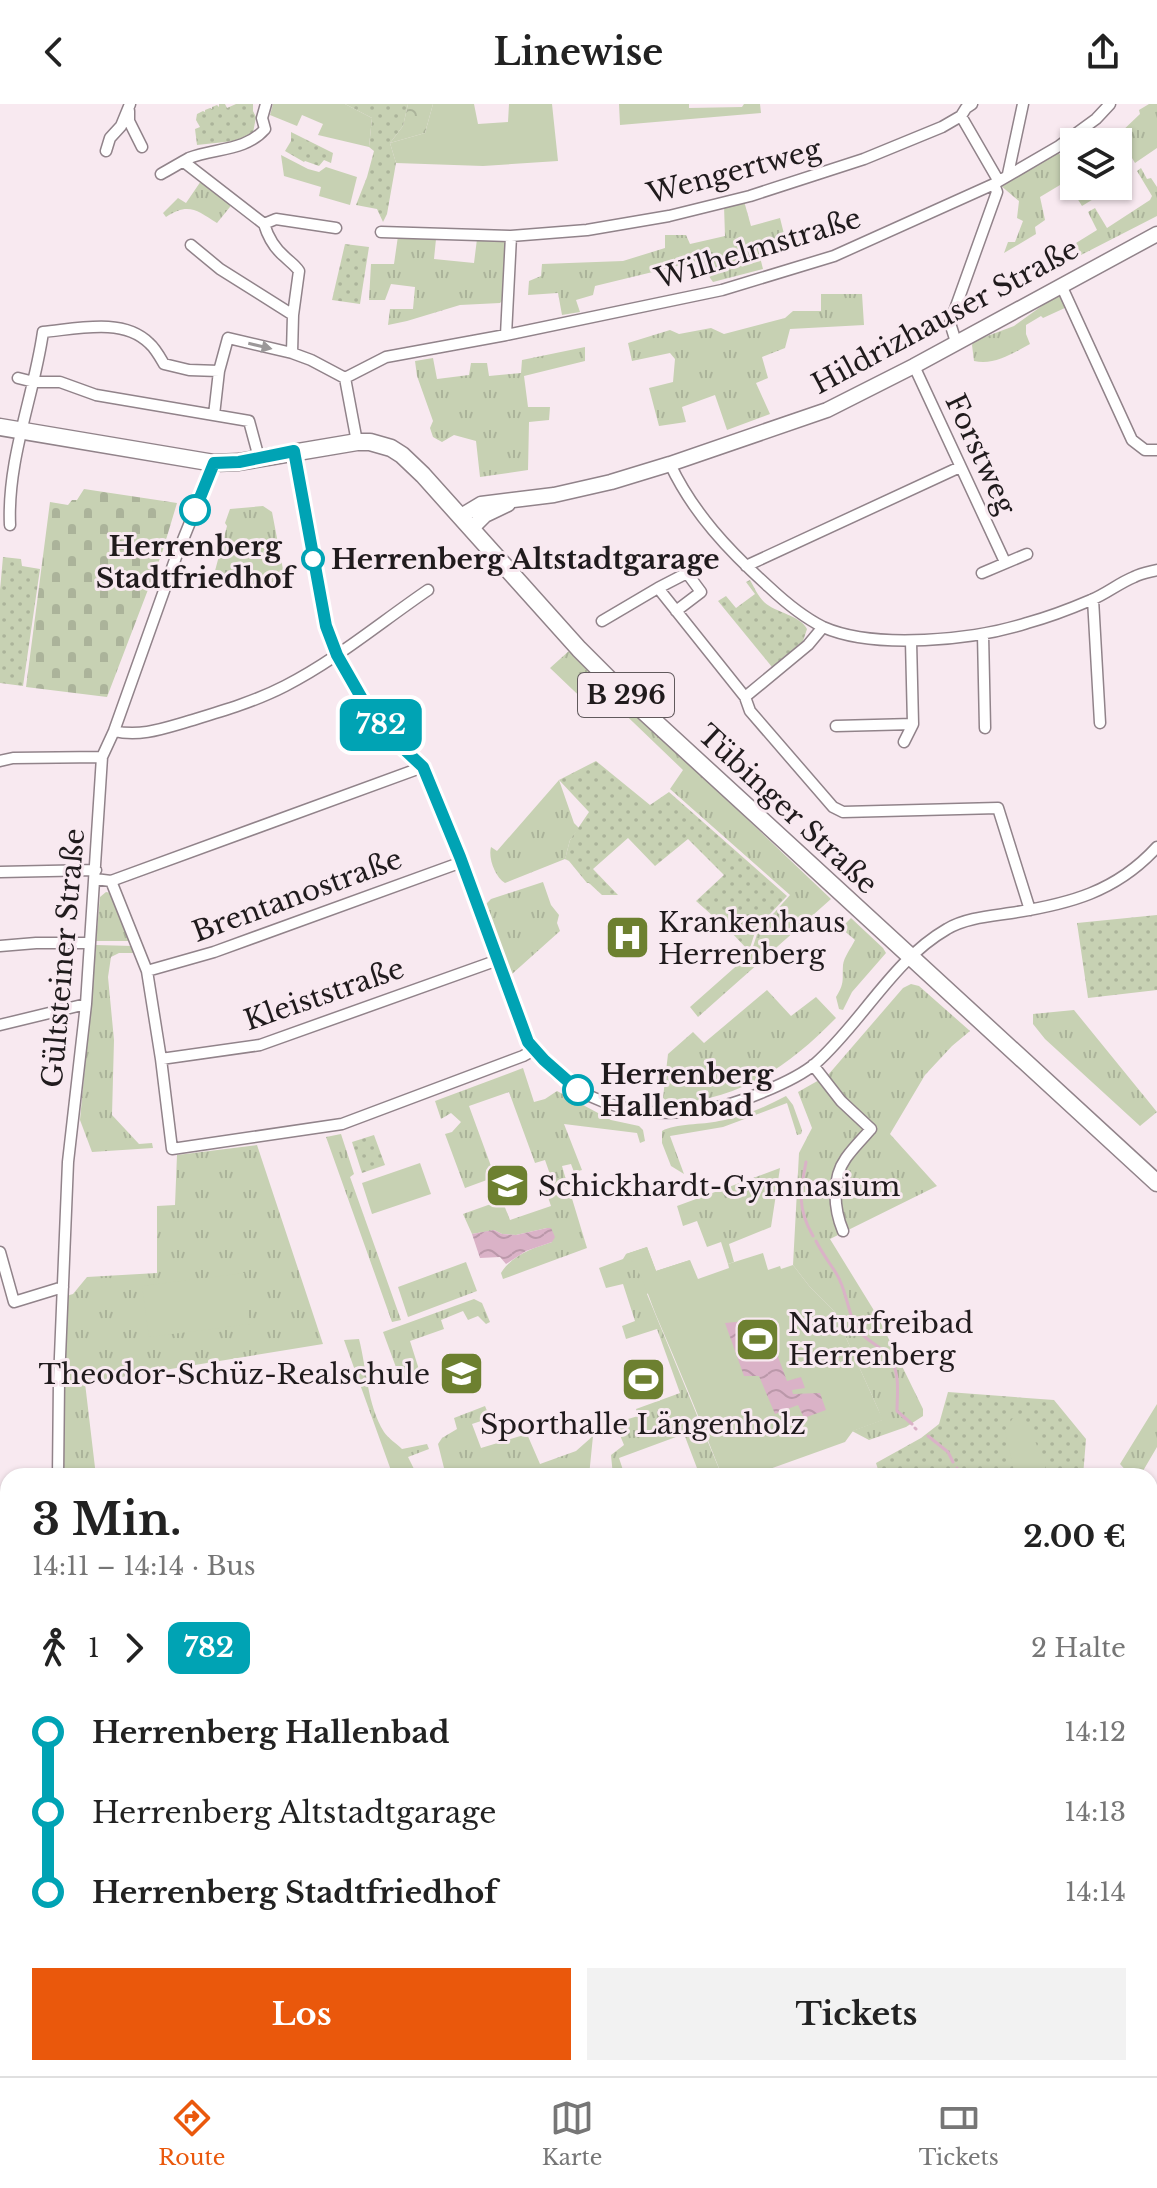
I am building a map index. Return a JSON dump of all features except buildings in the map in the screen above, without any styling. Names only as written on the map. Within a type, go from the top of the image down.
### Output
[{"type":"main road","name":"Hildrizhauser Straße","points":[[466,522],[481,504],[588,488],[670,464],[827,410],[1157,234]]},
{"type":"main road","points":[[0,427],[214,463],[357,442]]},
{"type":"main road","name":"Tübinger Straße","points":[[357,442],[391,448],[402,455],[579,649],[1157,1183]]},
{"type":"street","points":[[130,104],[129,121],[142,147]]},
{"type":"street","points":[[106,151],[130,104]]},
{"type":"street","points":[[161,174],[196,156],[258,138],[265,129],[262,118],[266,104]]},
{"type":"street","name":"Wengertweg","points":[[381,232],[511,236],[587,230],[669,216],[750,196],[864,159],[942,127],[961,116],[972,104]]},
{"type":"street","points":[[956,342],[950,323],[997,192],[1023,104]]},
{"type":"street","name":"Wilhelmstraße","points":[[345,378],[386,357],[722,290],[834,256],[1000,179],[1059,146],[1096,119],[1110,104]]},
{"type":"street","points":[[961,116],[1000,179]]},
{"type":"street","points":[[184,162],[264,224],[268,238],[299,271],[292,353]]},
{"type":"street","points":[[264,224],[276,219],[336,228]]},
{"type":"street","points":[[506,335],[511,236]]},
{"type":"street","points":[[191,245],[220,269],[293,315]]},
{"type":"street","points":[[1061,285],[1132,440],[1145,450],[1157,450]]},
{"type":"street","points":[[10,525],[9,502],[21,431],[43,332],[124,328],[149,342],[164,364],[189,370],[219,371]]},
{"type":"street","points":[[214,415],[219,371],[228,338],[292,353],[345,378],[357,442]]},
{"type":"street","name":"Forstweg","points":[[914,366],[1005,562]]},
{"type":"street","points":[[18,378],[34,382],[60,382],[96,395],[249,421],[259,458]]},
{"type":"street","points":[[294,451],[326,626],[337,655],[365,704],[388,734],[423,767],[462,862],[524,1033],[534,1050],[578,1090],[629,1110],[679,1113],[726,1106],[783,1083],[813,1065],[851,1028],[910,957],[948,928],[972,920],[1069,902],[1103,888],[1139,867],[1157,847]]},
{"type":"street","name":"Gültsteiner Straße","points":[[58,1468],[68,1162],[86,1004],[102,757],[214,463]]},
{"type":"street","points":[[670,464],[692,503],[726,547],[746,566],[794,608],[823,627],[865,638],[911,641],[983,634],[1026,624],[1093,599],[1136,576],[1157,570]]},
{"type":"street","points":[[746,566],[960,467]]},
{"type":"street","points":[[982,573],[1027,554]]},
{"type":"street","points":[[602,621],[687,573],[701,592],[676,611]]},
{"type":"street","points":[[658,588],[745,697],[750,711],[833,807],[843,812],[998,808],[1030,910]]},
{"type":"street","points":[[114,731],[135,735],[161,730],[226,710],[284,686],[337,655],[428,590]]},
{"type":"street","points":[[1093,599],[1100,723]]},
{"type":"street","points":[[745,697],[808,645],[823,627]]},
{"type":"street","points":[[983,634],[985,728]]},
{"type":"street","points":[[904,742],[913,724],[911,641]]},
{"type":"street","points":[[836,726],[913,724]]},
{"type":"street","points":[[0,761],[13,758],[102,757]]},
{"type":"street","points":[[111,881],[423,767]]},
{"type":"street","name":"Brentanostraße","points":[[147,971],[214,952],[462,862]]},
{"type":"street","points":[[0,872],[96,874],[111,881],[147,971],[172,1149],[342,1124],[534,1050]]},
{"type":"street","points":[[0,946],[89,943]]},
{"type":"street","name":"Kleiststraße","points":[[161,1059],[260,1045],[498,960]]},
{"type":"street","points":[[0,1025],[86,1004]]},
{"type":"street","points":[[813,1065],[841,1101],[871,1129],[844,1159],[837,1178],[836,1207],[843,1231]]},
{"type":"street","points":[[0,1252],[14,1302],[63,1287]]},
{"type":"green space","points":[[219,104],[225,104],[227,108],[236,104],[253,104],[256,117],[253,133],[234,141],[197,145],[195,129],[200,127],[197,114],[217,105],[219,107]]},
{"type":"green space","points":[[273,104],[345,104],[372,118],[369,147],[318,135],[323,124],[302,115],[297,126],[270,115]]},
{"type":"green space","points":[[345,104],[408,104],[403,126],[390,143],[396,163],[383,222],[377,209],[356,205],[374,151],[369,147],[372,118]]},
{"type":"green space","points":[[408,104],[433,104],[425,133],[390,143],[403,126]]},
{"type":"green space","points":[[433,104],[474,104],[478,124],[508,122],[509,104],[552,104],[558,161],[483,166],[396,163],[390,143],[425,133]]},
{"type":"green space","points":[[619,104],[689,104],[689,108],[760,104],[761,113],[620,125]]},
{"type":"green space","points":[[1149,104],[1157,104],[1157,148],[1135,163],[1132,158],[1132,128],[1125,128],[1140,114],[1139,110]]},
{"type":"green space","points":[[291,132],[333,153],[331,163],[324,160],[319,166],[285,151],[291,141]]},
{"type":"green space","points":[[1058,152],[1060,155],[1060,185],[1040,197],[1045,220],[1035,227],[1036,234],[1004,253],[1008,242],[1015,242],[1023,221],[1017,218],[1019,201],[1000,185]]},
{"type":"green space","points":[[281,155],[308,169],[319,172],[326,167],[357,177],[350,205],[319,196],[321,187],[284,176]]},
{"type":"green space","points":[[1141,168],[1147,179],[1151,178],[1157,187],[1157,216],[1081,255],[1076,243],[1097,230],[1088,212],[1095,208],[1107,228],[1150,200],[1152,196],[1137,171]]},
{"type":"green space","points":[[201,181],[234,202],[217,223],[204,214],[187,209],[166,217],[163,213],[178,198],[186,203]]},
{"type":"green space","points":[[1078,200],[1092,200],[1082,206]]},
{"type":"green space","points":[[744,201],[751,226],[780,218],[785,238],[757,245],[763,269],[713,282],[698,261],[595,286],[593,295],[576,300],[580,312],[562,315],[558,293],[528,295],[529,281],[541,276],[542,264],[623,261],[665,248],[665,235],[686,235],[690,244],[725,236],[724,206]]},
{"type":"green space","points":[[398,236],[436,239],[434,259],[474,263],[477,239],[508,241],[504,299],[500,303],[460,305],[388,325],[390,309],[413,309],[415,287],[391,284],[385,300],[369,300],[371,264],[394,264]]},
{"type":"green space","points":[[345,244],[369,247],[360,304],[332,300]]},
{"type":"green space","points":[[821,294],[862,294],[864,325],[790,329],[785,348],[762,357],[768,378],[756,383],[770,414],[727,430],[715,395],[682,407],[686,422],[659,426],[649,388],[673,382],[675,359],[670,353],[632,361],[628,343],[670,330],[679,334],[711,328],[724,334],[785,318],[793,311],[821,311]]},
{"type":"green space","points":[[1061,295],[1067,307],[1026,325],[1030,344],[996,360],[974,361],[974,341],[1014,326]]},
{"type":"green space","points":[[585,347],[585,361],[524,376],[528,407],[550,407],[549,420],[529,422],[528,470],[480,477],[476,441],[454,435],[442,442],[433,437],[430,428],[433,421],[415,361],[433,358],[437,379],[469,375],[471,363],[487,363],[489,376],[521,373],[522,360]]},
{"type":"green space","points":[[84,489],[177,503],[162,553],[107,697],[26,687],[50,502],[68,505],[72,500],[77,500]]},
{"type":"green space","points":[[263,506],[272,512],[285,580],[253,586],[241,575],[212,582],[230,509]]},
{"type":"green space","points":[[3,557],[21,559],[22,566],[40,569],[23,686],[0,683]]},
{"type":"green space","points":[[750,580],[764,602],[799,620],[807,629],[803,641],[772,667],[718,601],[726,596],[736,608],[755,594],[746,582]]},
{"type":"green space","points":[[570,650],[831,899],[698,1017],[690,1007],[751,953],[758,931],[790,895],[670,789],[683,770],[609,699],[594,710],[550,668]]},
{"type":"green space","points":[[596,761],[650,805],[669,792],[787,896],[756,929],[749,951],[696,901],[724,875],[688,839],[655,866],[628,838],[593,869],[618,895],[602,895],[565,859],[570,840],[589,812],[559,780]]},
{"type":"green space","points":[[559,780],[574,823],[579,828],[570,840],[565,859],[505,883],[493,867],[491,847],[497,851]]},
{"type":"green space","points":[[543,882],[551,905],[559,915],[557,923],[560,931],[512,974],[485,905],[491,899]]},
{"type":"green space","points":[[106,892],[111,893],[131,941],[96,941],[100,897]]},
{"type":"green space","points":[[1157,915],[1157,990],[1088,998],[1077,923]]},
{"type":"green space","points":[[851,918],[886,953],[852,992],[843,1010],[839,1009],[836,997],[842,985],[846,956],[855,940],[841,928]]},
{"type":"green space","points":[[96,945],[133,946],[136,953],[119,953],[111,957],[108,977],[114,1040],[112,1115],[139,1144],[152,1143],[153,1148],[92,1152],[80,1120]]},
{"type":"green space","points":[[911,984],[919,986],[970,1031],[925,1075],[890,1134],[937,1186],[830,1239],[878,1317],[923,1409],[923,1416],[906,1427],[869,1440],[852,1431],[882,1420],[878,1409],[834,1311],[793,1265],[799,1153],[812,1128],[798,1092],[828,1075],[903,988]]},
{"type":"green space","points":[[767,990],[791,1016],[816,997],[836,1018],[800,1052],[762,1078],[696,1101],[671,1104],[663,1098],[668,1054],[693,1032],[704,1043]]},
{"type":"green space","points":[[1074,1010],[1157,1112],[1140,1126],[1045,1039],[1033,1024],[1033,1014]]},
{"type":"green space","points":[[523,1068],[534,1102],[557,1091],[611,1120],[639,1126],[645,1141],[640,1143],[637,1133],[564,1124],[582,1170],[574,1172],[571,1164],[562,1166],[568,1187],[553,1183],[545,1160],[535,1163],[509,1092],[469,1106],[495,1177],[465,1188],[445,1134],[452,1132],[461,1122],[451,1113],[441,1119],[435,1101]]},
{"type":"green space","points":[[786,1096],[793,1105],[801,1134],[797,1135],[787,1103],[723,1127],[670,1136],[684,1174],[671,1166],[662,1143],[662,1131],[737,1117]]},
{"type":"green space","points":[[341,1134],[354,1174],[350,1177],[401,1320],[392,1322],[326,1137]]},
{"type":"green space","points":[[374,1135],[385,1165],[362,1173],[352,1142]]},
{"type":"green space","points":[[257,1145],[323,1344],[85,1383],[95,1468],[52,1468],[56,1299],[73,1294],[87,1277],[157,1273],[157,1206],[175,1205],[177,1155]]},
{"type":"green space","points":[[420,1163],[431,1194],[372,1214],[362,1183]]},
{"type":"green space","points":[[780,1168],[771,1227],[729,1244],[734,1262],[728,1264],[721,1242],[707,1247],[697,1221],[683,1226],[677,1206]]},
{"type":"green space","points":[[545,1188],[570,1192],[587,1248],[503,1279],[501,1273],[511,1261],[552,1242],[547,1228],[516,1235],[494,1230],[472,1234],[463,1214],[502,1200],[510,1220],[551,1206]]},
{"type":"green space","points":[[647,1247],[656,1271],[690,1260],[647,1294],[719,1468],[697,1468],[684,1434],[619,1458],[622,1468],[612,1468],[611,1455],[624,1445],[615,1423],[638,1416],[636,1409],[680,1393],[657,1329],[626,1339],[622,1326],[635,1321],[623,1284],[606,1288],[599,1268],[623,1259],[626,1254]]},
{"type":"green space","name":"Naturfreibad Herrenberg","points":[[647,1247],[656,1271],[690,1260],[698,1279],[729,1268],[728,1264],[763,1253],[768,1270],[793,1265],[834,1311],[883,1420],[853,1431],[845,1442],[772,1468],[719,1468],[644,1283],[626,1254]]},
{"type":"green space","points":[[466,1262],[477,1291],[408,1317],[398,1287]]},
{"type":"green space","points":[[244,1273],[250,1324],[149,1337],[142,1286]]},
{"type":"green space","points":[[474,1299],[482,1303],[490,1322],[486,1324],[478,1316],[468,1320],[463,1311],[441,1320],[444,1329],[410,1341],[421,1376],[406,1382],[402,1371],[397,1370],[383,1332]]},
{"type":"green space","points":[[359,1339],[371,1398],[384,1432],[402,1449],[427,1444],[429,1449],[408,1457],[414,1468],[390,1468],[344,1340]]},
{"type":"green space","points":[[948,1392],[1054,1400],[1086,1439],[1084,1468],[878,1468],[876,1463],[921,1438],[939,1424]]},
{"type":"green space","points":[[1157,1404],[1157,1447],[1145,1468],[1124,1468],[1120,1464]]},
{"type":"green space","points":[[485,1406],[490,1418],[472,1424],[481,1448],[527,1434],[540,1464],[576,1451],[593,1436],[590,1468],[444,1468],[438,1444],[457,1429],[454,1418]]},
{"type":"green space","points":[[1013,1418],[1029,1426],[1045,1468],[1013,1468],[1005,1430]]},
{"type":"water","points":[[551,1228],[555,1237],[552,1242],[526,1251],[506,1264],[500,1257],[480,1258],[472,1234],[494,1230],[516,1235]]},
{"type":"water","points":[[757,1320],[761,1333],[749,1342],[750,1346],[771,1338],[787,1381],[801,1377],[805,1388],[792,1390],[793,1394],[820,1393],[826,1410],[804,1418],[798,1405],[775,1414],[759,1376],[744,1376],[725,1323]]},
{"type":"waterway","points":[[806,1162],[801,1200],[804,1217],[813,1236]]},
{"type":"waterway","points":[[816,1241],[839,1278],[857,1328],[892,1362],[897,1382],[897,1411],[912,1424]]},
{"type":"waterway","points":[[928,1436],[948,1452],[953,1462]]},
{"type":"bus line","name":"782","points":[[195,510],[214,463],[239,462],[294,451],[326,626],[337,655],[365,704],[388,734],[423,767],[460,857],[528,1042],[578,1090]]},
{"type":"place","name":"Herrenberg Stadtfriedhof","points":[[195,510]]},
{"type":"place","name":"Herrenberg Altstadtgarage","points":[[313,559]]},
{"type":"place","name":"Krankenhaus Herrenberg","points":[[627,938]]},
{"type":"place","name":"Herrenberg Hallenbad","points":[[578,1090]]},
{"type":"place","name":"Schickhardt-Gymnasium","points":[[507,1186]]},
{"type":"place","name":"Naturfreibad Herrenberg","points":[[757,1339]]},
{"type":"place","name":"Theodor-Schüz-Realschule","points":[[461,1374]]},
{"type":"place","name":"Sporthalle Längenholz","points":[[643,1380]]}]
